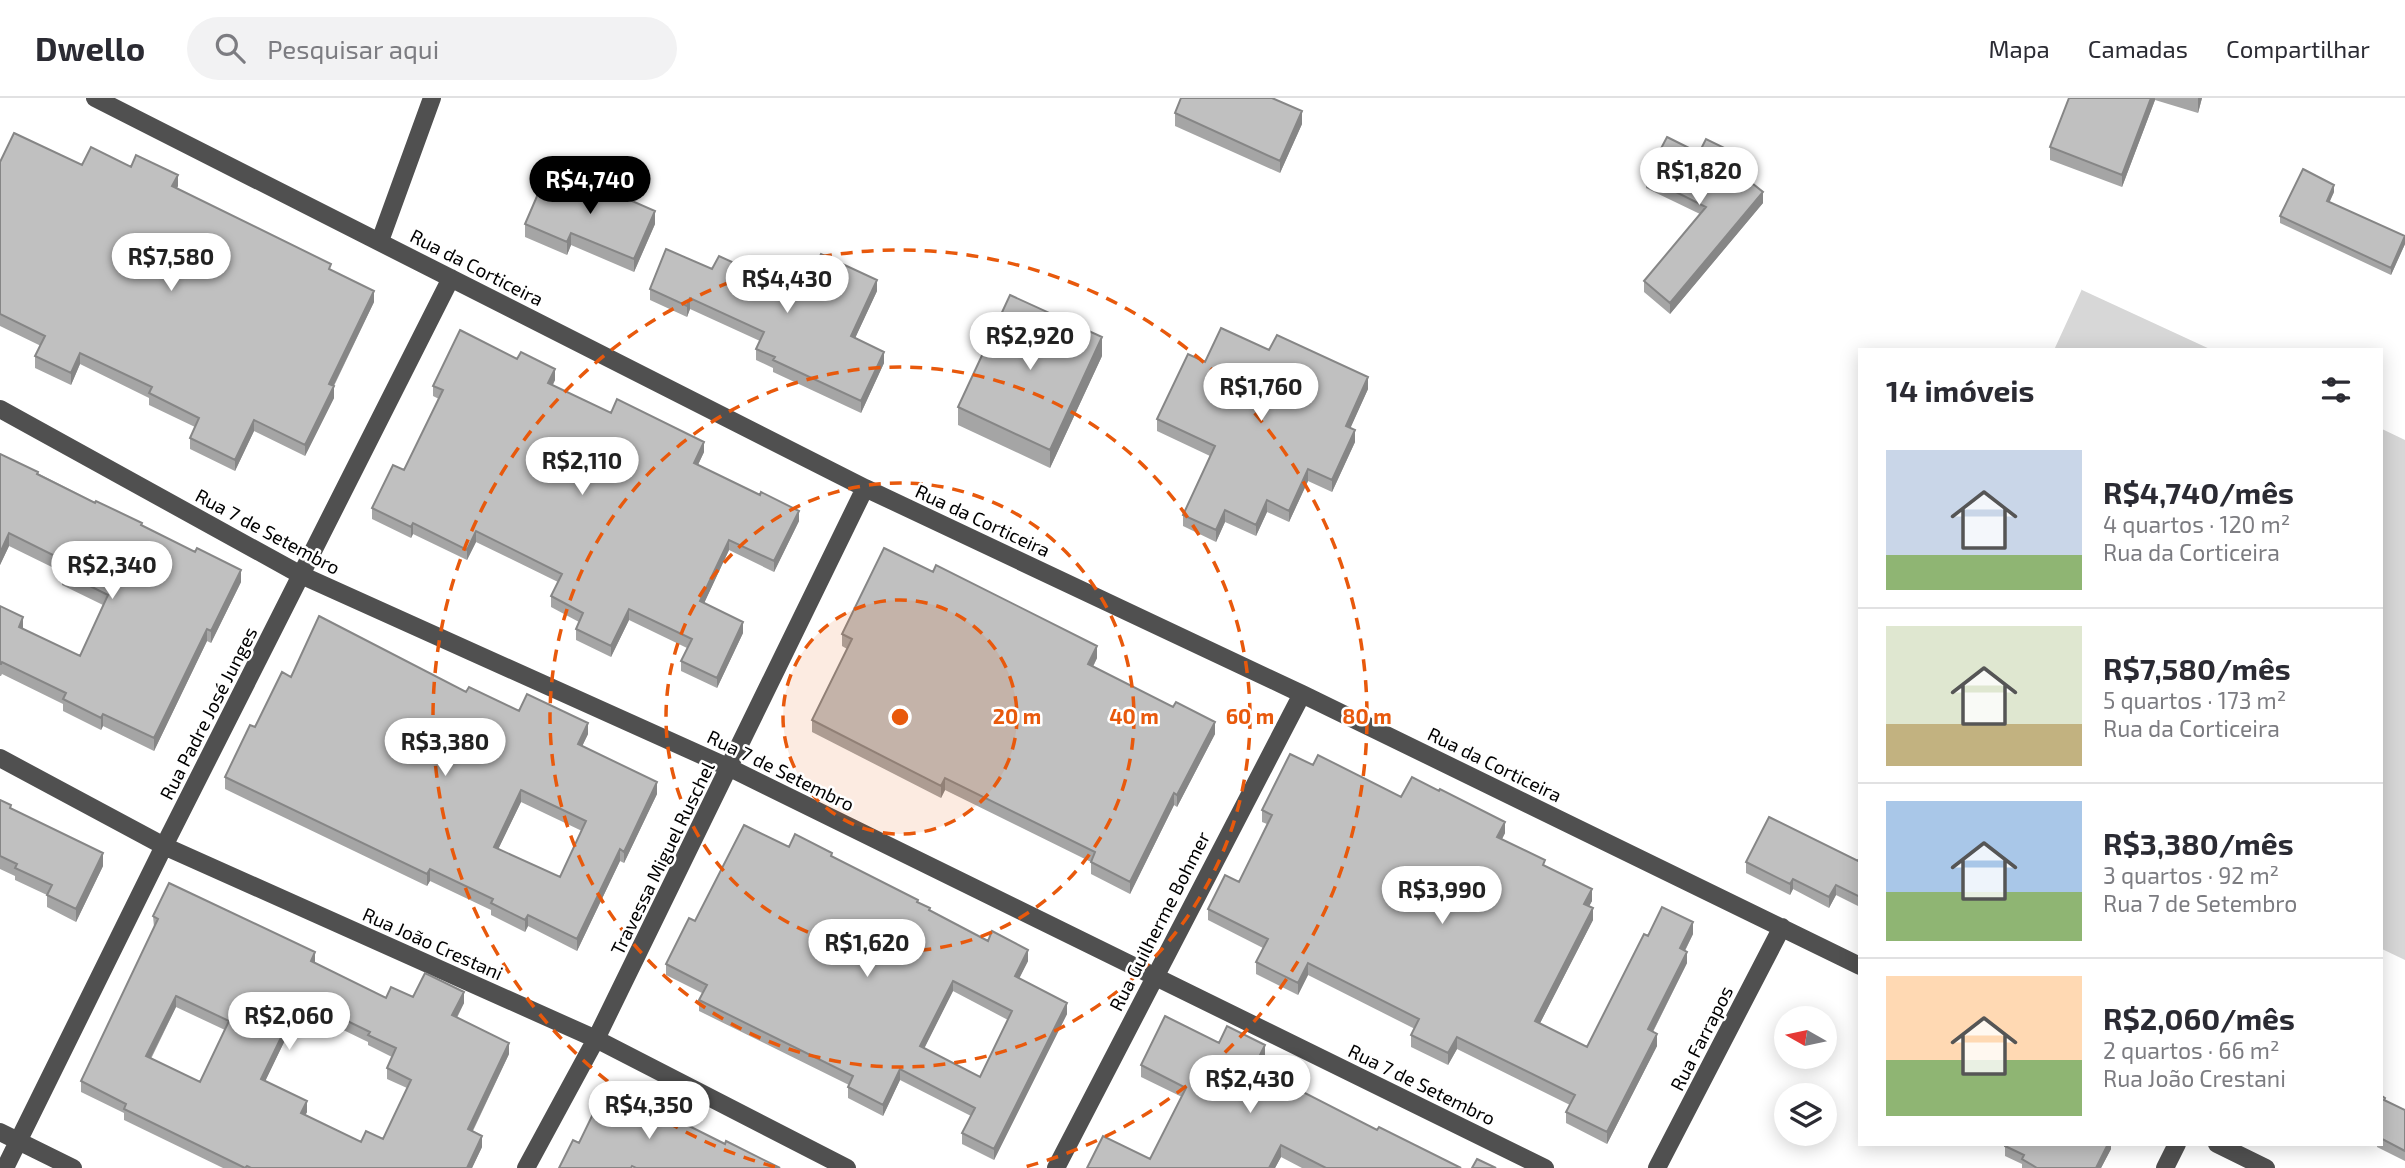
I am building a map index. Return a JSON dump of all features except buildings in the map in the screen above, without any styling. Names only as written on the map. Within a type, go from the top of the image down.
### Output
[{"type":"street","name":"Rua da Corticeira","points":[[95,98],[865,488],[1301,694],[1858,965]]},
{"type":"street","points":[[380,241],[432,98]]},
{"type":"street","name":"Rua Padre José Junges","points":[[5,1168],[164,846],[451,278]]},
{"type":"street","name":"Rua 7 de Setembro","points":[[0,409],[301,575],[730,768],[1545,1168]]},
{"type":"street","name":"Travessa Miguel Ruschel","points":[[526,1168],[596,1039],[865,488]]},
{"type":"street","name":"Rua Guilherme Bohmer","points":[[1056,1168],[1301,694]]},
{"type":"street","name":"Rua João Crestani","points":[[0,758],[164,846],[596,1039],[847,1168]]},
{"type":"street","name":"Rua Farrapos","points":[[1657,1168],[1782,927]]},
{"type":"street","points":[[0,1132],[73,1168]]},
{"type":"street","points":[[2165,1168],[2176,1146]]},
{"type":"street","points":[[2221,1146],[2266,1168]]},
{"type":"shaded area","points":[[2082,289],[2208,348],[2055,348]]},
{"type":"shaded area","points":[[2383,429],[2405,440],[2405,960],[2383,949]]}]
